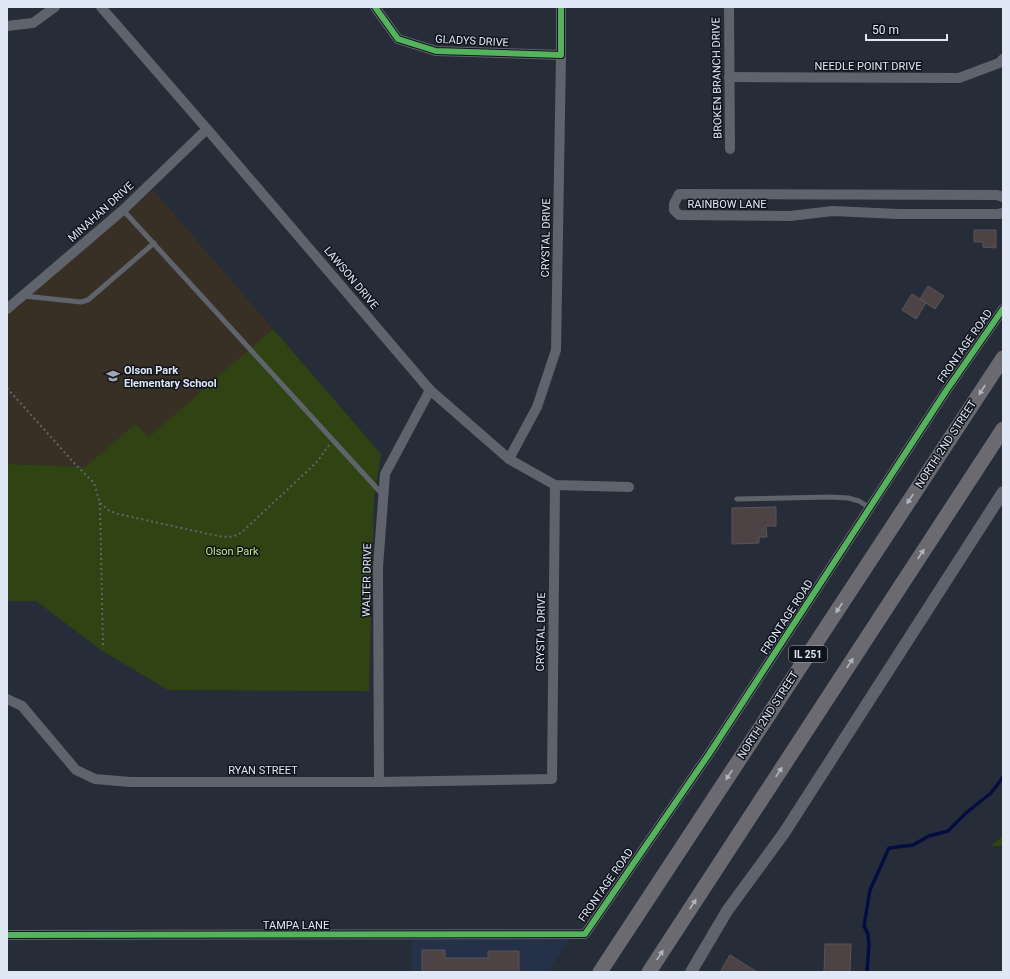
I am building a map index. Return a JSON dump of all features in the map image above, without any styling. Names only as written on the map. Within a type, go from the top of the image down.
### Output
[{"type":"main road","name":"NORTH 2ND STREET","points":[[600,972],[1003,358]]},
{"type":"main road","points":[[649,972],[1003,429]]},
{"type":"street","points":[[7,26],[33,23],[55,7]]},
{"type":"street","name":"LAWSON DRIVE","points":[[100,7],[207,129],[430,390],[509,459],[555,485],[630,487]]},
{"type":"street","name":"GLADYS DRIVE","points":[[375,7],[398,39],[436,51],[561,55]]},
{"type":"street","name":"CRYSTAL DRIVE","points":[[509,459],[537,407],[556,350],[561,7]]},
{"type":"street","name":"BROKEN BRANCH DRIVE","points":[[728,7],[730,148]]},
{"type":"street","name":"NEEDLE POINT DRIVE","points":[[729,77],[959,78],[999,63],[1003,60]]},
{"type":"street","name":"MINAHAN DRIVE","points":[[7,309],[123,210],[207,129]]},
{"type":"street","name":"RAINBOW LANE","points":[[1003,197],[997,195],[679,194],[674,204],[674,210],[679,216],[790,216],[833,211],[898,214],[1003,213]]},
{"type":"street","name":"FRONTAGE ROAD","points":[[585,934],[709,754],[946,392],[1003,309]]},
{"type":"street","name":"WALTER DRIVE","points":[[379,782],[378,567],[385,474],[430,390]]},
{"type":"street","name":"CRYSTAL DRIVE","points":[[552,779],[555,485]]},
{"type":"street","points":[[691,972],[727,911],[784,833],[1003,492]]},
{"type":"street","name":"RYAN STREET","points":[[7,699],[22,706],[76,770],[95,779],[130,782],[379,782],[552,779]]},
{"type":"street","name":"TAMPA LANE","points":[[7,936],[585,934]]},
{"type":"lane","points":[[123,210],[383,496]]},
{"type":"lane","points":[[23,296],[81,302],[88,300],[154,243]]},
{"type":"lane","points":[[737,498],[848,498],[859,501],[870,508]]},
{"type":"path","points":[[7,388],[94,483],[100,503],[103,647]]},
{"type":"path","points":[[100,503],[108,510],[118,514],[228,538],[235,537],[317,462],[332,439]]},
{"type":"shaded area","name":"Olson Park Elementary School","points":[[153,190],[273,329],[149,438],[135,424],[85,467],[7,464],[7,313],[13,310]]},
{"type":"shaded area","points":[[570,938],[548,972],[412,972],[412,939]]},
{"type":"green space","name":"Olson Park","points":[[273,329],[381,454],[374,499],[369,691],[168,690],[101,650],[36,601],[7,601],[7,464],[85,467],[135,424],[149,437]]},
{"type":"green space","points":[[1003,836],[1003,846],[990,846]]},
{"type":"building","points":[[974,230],[996,230],[996,248],[983,247],[983,242],[974,242]]},
{"type":"building","points":[[928,286],[944,296],[935,309],[920,299]]},
{"type":"building","points":[[912,294],[926,303],[916,319],[902,310]]},
{"type":"building","points":[[776,507],[776,526],[766,526],[767,537],[759,537],[759,543],[732,544],[732,508]]},
{"type":"building","points":[[825,944],[851,944],[850,972],[824,972]]},
{"type":"building","points":[[422,950],[445,950],[445,958],[488,958],[488,951],[519,951],[519,972],[422,972]]},
{"type":"building","points":[[730,955],[757,972],[720,972]]},
{"type":"waterway","points":[[867,972],[869,945],[868,934],[864,926],[870,890],[889,848],[913,845],[929,836],[948,831],[966,813],[991,793],[1003,777]]},
{"type":"cycle path","points":[[375,7],[398,39],[436,51],[561,55],[561,7]]},
{"type":"cycle path","points":[[7,935],[585,934],[709,754],[946,391],[1003,309]]},
{"type":"place","name":"Olson Park Elementary School","points":[[113,376]]}]
